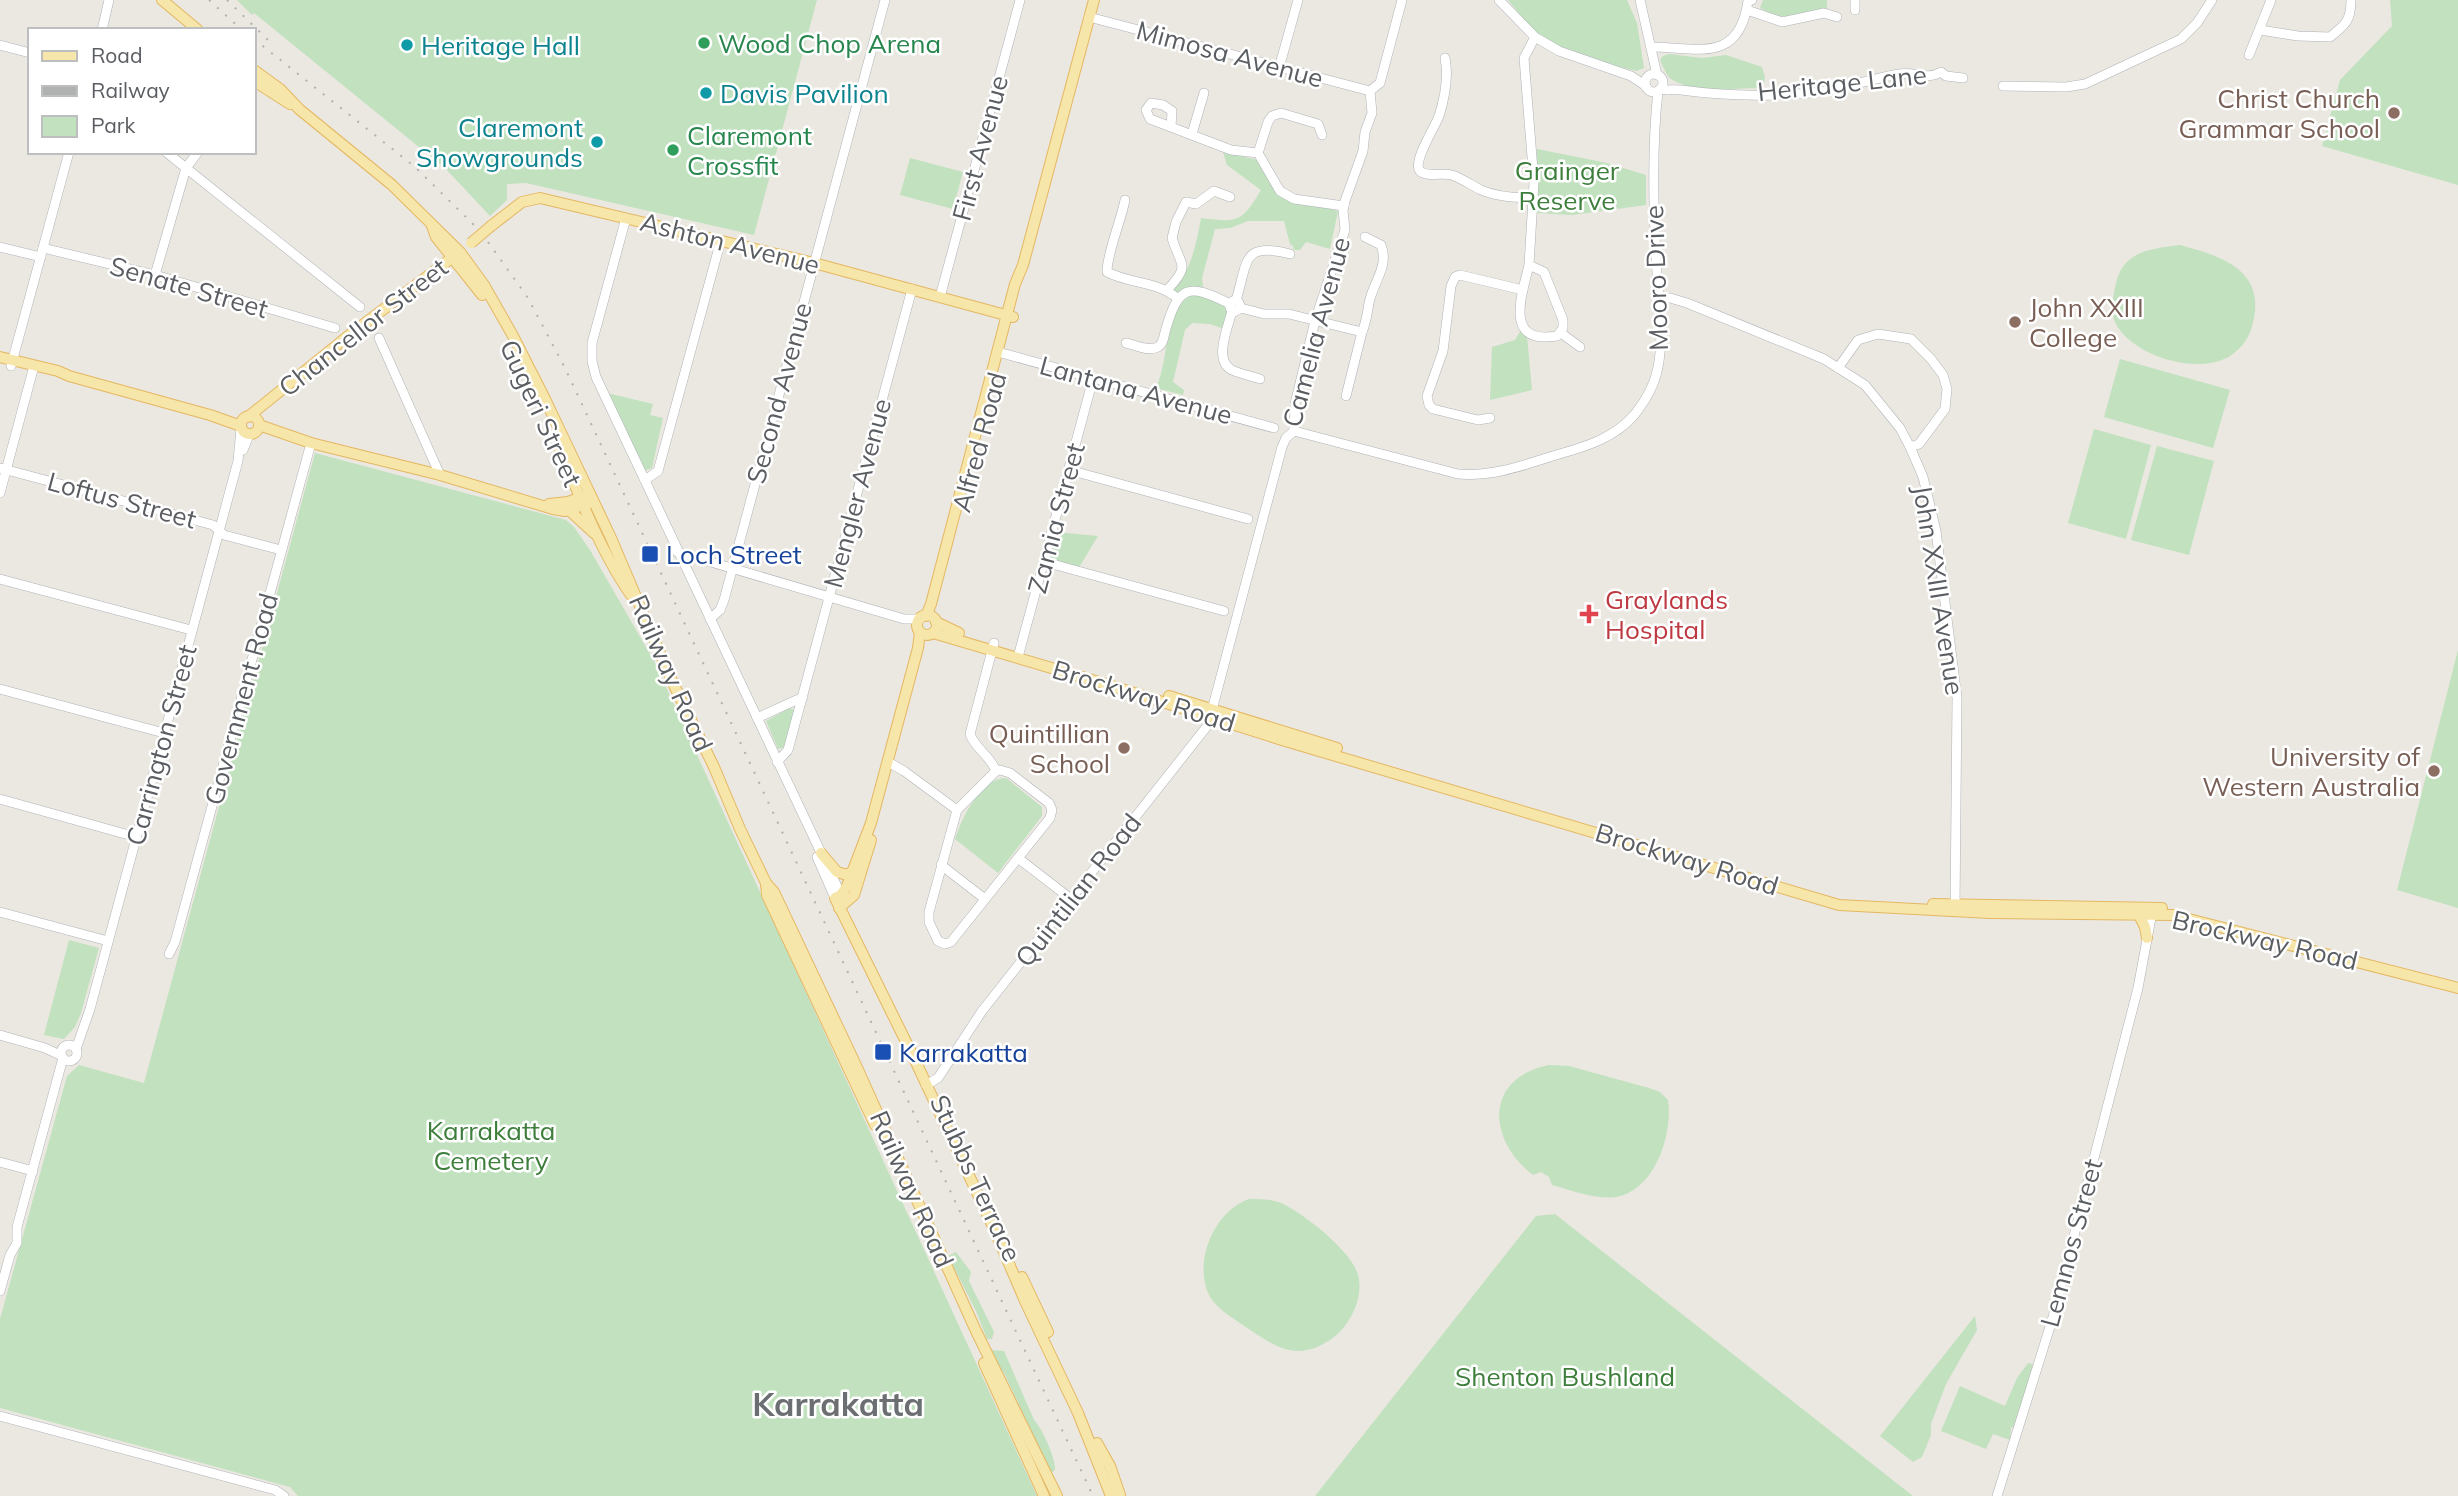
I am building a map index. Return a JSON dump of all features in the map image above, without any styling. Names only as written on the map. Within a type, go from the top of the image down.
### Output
[{"type":"main road","points":[[162,0],[196,28]]},
{"type":"main road","name":"Alfred Road","points":[[840,902],[854,895],[918,648],[936,603],[1094,0]]},
{"type":"main road","name":"Gugeri Street","points":[[256,71],[281,89],[299,109]]},
{"type":"main road","name":"Gugeri Street","points":[[256,82],[299,109],[351,149],[429,221],[436,237],[457,254],[545,410],[587,500],[599,537],[620,580],[642,612]]},
{"type":"main road","name":"Ashton Avenue","points":[[457,254],[522,202],[540,198],[814,263],[1010,316]]},
{"type":"main road","name":"Chancellor Street","points":[[250,425],[266,403],[352,333],[457,254]]},
{"type":"main road","points":[[0,356],[8,363],[58,371],[311,443],[440,475],[553,509],[569,510],[587,500]]},
{"type":"main road","points":[[540,504],[587,500]]},
{"type":"main road","name":"Railway Road","points":[[587,500],[613,544],[766,883],[774,892],[853,1058],[976,1331],[1056,1496]]},
{"type":"main road","points":[[569,510],[599,537]]},
{"type":"main road","name":"Brockway Road","points":[[928,625],[1212,713],[1830,897],[1867,903],[1955,908],[2189,912],[2458,982]]},
{"type":"main road","name":"Alfred Road","points":[[840,902],[890,763]]},
{"type":"main road","points":[[821,853],[836,872],[847,875],[853,872]]},
{"type":"main road","name":"Railway Road","points":[[766,883],[767,895],[788,943],[842,1053],[1044,1496]]},
{"type":"main road","name":"Stubbs Terrace","points":[[840,902],[1069,1377],[1102,1454],[1110,1466],[1117,1496]]},
{"type":"main road","points":[[2147,939],[2146,927],[2151,912]]},
{"type":"main road","name":"Brockway Road","points":[[2151,912],[2186,918],[2458,988]]},
{"type":"street","points":[[102,28],[109,0]]},
{"type":"street","name":"Second Avenue","points":[[710,619],[722,605],[885,0]]},
{"type":"street","name":"First Avenue","points":[[940,297],[1020,0]]},
{"type":"street","points":[[1279,68],[1298,0]]},
{"type":"street","name":"Camelia Avenue","points":[[1212,713],[1282,447],[1286,438],[1294,431],[1295,404],[1315,321],[1345,230],[1343,206],[1363,151],[1365,132],[1372,113],[1370,91],[1380,83],[1402,0]]},
{"type":"street","name":"Heritage Lane","points":[[1499,0],[1535,37],[1559,51],[1676,89],[1708,94],[1783,93],[1828,90],[1906,73],[1924,77],[1941,72],[1946,76],[1963,78]]},
{"type":"street","name":"Mooro Drive","points":[[1294,431],[1468,475],[1498,472],[1595,443],[1614,433],[1634,416],[1655,380],[1661,352],[1654,197],[1654,83],[1651,52],[1640,0]]},
{"type":"street","points":[[2003,86],[2066,87],[2085,84],[2181,39],[2197,23],[2212,0]]},
{"type":"street","points":[[2249,55],[2271,0]]},
{"type":"street","points":[[2260,30],[2330,37],[2344,26],[2351,15],[2351,0]]},
{"type":"street","points":[[1651,52],[1715,50],[1738,34],[1749,4],[1782,22],[1824,13],[1837,17]]},
{"type":"street","name":"Mimosa Avenue","points":[[1089,17],[1370,91]]},
{"type":"street","points":[[1535,37],[1524,58],[1534,198],[1529,265],[1518,307],[1520,320],[1526,331],[1547,338],[1561,333]]},
{"type":"street","points":[[0,45],[28,52]]},
{"type":"street","points":[[1445,58],[1448,72],[1445,94],[1438,119],[1419,157],[1418,167],[1421,172],[1449,174],[1491,194],[1534,198]]},
{"type":"street","points":[[1192,134],[1204,93]]},
{"type":"street","points":[[1322,135],[1318,124],[1281,113],[1272,116],[1268,122],[1258,153],[1280,191],[1294,199],[1343,206]]},
{"type":"street","points":[[1171,127],[1231,150],[1258,153]]},
{"type":"street","points":[[8,363],[68,154]]},
{"type":"street","points":[[168,154],[360,307]]},
{"type":"street","points":[[155,275],[186,168],[196,154]]},
{"type":"street","points":[[1167,290],[1180,276],[1182,267],[1172,238],[1186,202],[1196,204],[1214,191],[1230,197]]},
{"type":"street","points":[[1125,200],[1120,225],[1107,261],[1107,272],[1167,290],[1177,298]]},
{"type":"street","name":"Stubbs Terrace","points":[[625,218],[592,343],[592,361],[596,377],[821,853],[840,902]]},
{"type":"street","points":[[1346,396],[1371,297],[1382,268],[1381,245],[1365,237]]},
{"type":"street","points":[[645,481],[658,471],[721,240]]},
{"type":"street","name":"Senate Street","points":[[0,247],[155,275],[335,328]]},
{"type":"street","points":[[1260,379],[1230,369],[1223,361],[1223,351],[1247,259],[1254,252],[1264,250],[1290,254]]},
{"type":"street","points":[[1529,265],[1544,272],[1563,320],[1561,333]]},
{"type":"street","points":[[1490,418],[1478,420],[1433,409],[1429,405],[1427,396],[1443,351],[1451,286],[1455,277],[1460,275],[1523,290]]},
{"type":"street","name":"Mengler Avenue","points":[[777,762],[787,753],[803,697],[912,289]]},
{"type":"street","points":[[1126,343],[1149,349],[1158,347],[1163,341],[1177,298],[1186,293],[1204,291],[1235,306],[1264,314],[1289,314],[1362,332]]},
{"type":"street","name":"John XXIII Avenue","points":[[1658,298],[1688,303],[1824,359],[1865,385],[1900,428],[1910,447],[1923,477],[1936,531],[1957,698],[1955,908]]},
{"type":"street","points":[[1561,333],[1580,347]]},
{"type":"street","points":[[1838,368],[1858,340],[1878,334],[1911,340],[1931,359],[1943,374],[1947,389],[1945,409],[1919,444],[1910,447]]},
{"type":"street","points":[[379,338],[440,475]]},
{"type":"street","name":"Lantana Avenue","points":[[1001,352],[1274,428]]},
{"type":"street","points":[[0,493],[3,469],[34,369]]},
{"type":"street","name":"Zamia Street","points":[[1019,654],[1093,379]]},
{"type":"street","name":"Carrington Street","points":[[0,1290],[10,1255],[18,1242],[18,1227],[60,1074],[67,1053],[82,1028],[108,941],[191,630],[250,425]]},
{"type":"street","name":"Government Road","points":[[169,954],[175,942],[311,443]]},
{"type":"street","name":"Loftus Street","points":[[3,469],[213,525],[224,535],[281,550]]},
{"type":"street","points":[[1069,470],[1248,519]]},
{"type":"street","name":"Brockway Road","points":[[677,552],[928,625]]},
{"type":"street","points":[[1045,562],[1224,611]]},
{"type":"street","points":[[0,579],[191,630]]},
{"type":"street","points":[[993,646],[970,734],[973,744],[993,762],[996,771]]},
{"type":"street","points":[[0,689],[164,733]]},
{"type":"street","points":[[757,718],[803,697]]},
{"type":"street","name":"Quintilian Road","points":[[928,1081],[936,1071],[942,1071],[982,1011],[1208,725],[1212,713]]},
{"type":"street","points":[[890,763],[957,810]]},
{"type":"street","points":[[996,771],[1010,773],[1049,803],[1052,810],[1050,818],[951,943],[946,944],[938,941],[929,922],[929,912],[957,810],[996,771]]},
{"type":"street","points":[[0,799],[136,837]]},
{"type":"street","name":"Stubbs Terrace","points":[[807,825],[817,857],[840,902]]},
{"type":"street","points":[[1018,858],[1071,899]]},
{"type":"street","points":[[941,865],[985,899]]},
{"type":"street","points":[[0,912],[108,941]]},
{"type":"street","name":"Lemnos Street","points":[[1997,1496],[2053,1317],[2153,937],[2151,912]]},
{"type":"street","name":"Lemnos Street","points":[[2138,988],[2147,939]]},
{"type":"street","points":[[0,1035],[67,1053]]},
{"type":"street","points":[[0,1162],[33,1171]]},
{"type":"street","points":[[0,1416],[275,1490],[284,1496]]},
{"type":"green space","name":"Claremont Showgrounds","points":[[237,0],[817,0],[754,235],[526,183],[507,184],[507,200],[490,216],[446,169],[254,13],[252,15]]},
{"type":"green space","points":[[1508,0],[1627,0],[1637,23],[1644,68],[1636,71],[1620,67],[1542,41]]},
{"type":"green space","points":[[1763,0],[1827,0],[1827,11],[1778,17],[1760,8]]},
{"type":"green space","name":"Christ Church Grammar School","points":[[2390,0],[2458,0],[2458,185],[2322,146],[2340,80],[2392,26]]},
{"type":"green space","points":[[1669,54],[1702,58],[1726,55],[1762,67],[1765,77],[1763,88],[1716,89],[1680,84],[1669,77],[1660,60]]},
{"type":"green space","name":"Grainger Reserve","points":[[1537,149],[1607,163],[1646,175],[1646,205],[1572,215],[1536,213]]},
{"type":"green space","points":[[1223,152],[1258,160],[1280,196],[1338,211],[1330,249],[1306,242],[1300,250],[1294,250],[1284,221],[1248,221],[1230,228],[1215,229],[1202,278],[1203,287],[1178,295],[1171,290],[1188,266],[1201,218],[1238,218],[1249,209],[1261,190],[1227,165]]},
{"type":"green space","points":[[910,158],[963,172],[953,209],[900,195]]},
{"type":"green space","points":[[2180,245],[2225,260],[2237,268],[2253,290],[2255,304],[2248,337],[2235,353],[2217,362],[2201,364],[2167,360],[2136,345],[2124,335],[2114,320],[2112,306],[2115,287],[2119,275],[2130,259],[2158,248]]},
{"type":"green space","points":[[1203,293],[1227,302],[1230,312],[1224,329],[1210,324],[1192,323],[1185,330],[1173,382],[1184,390],[1183,395],[1156,388],[1172,321],[1187,297]]},
{"type":"green space","points":[[1521,330],[1527,336],[1532,390],[1490,400],[1492,347],[1515,340]]},
{"type":"green space","points":[[2120,359],[2230,390],[2213,448],[2104,417]]},
{"type":"green space","points":[[607,393],[653,404],[650,415],[663,418],[652,468],[644,471]]},
{"type":"green space","points":[[2094,429],[2151,445],[2126,539],[2068,523]]},
{"type":"green space","points":[[2157,446],[2214,461],[2189,555],[2131,540]]},
{"type":"green space","name":"Karrakatta Cemetery","points":[[315,453],[566,520],[590,550],[654,661],[1037,1496],[298,1496],[290,1487],[0,1408],[0,1319],[67,1076],[79,1065],[144,1083]]},
{"type":"green space","points":[[1055,532],[1098,536],[1078,569],[1050,558]]},
{"type":"green space","points":[[2458,650],[2458,908],[2397,890]]},
{"type":"green space","points":[[790,708],[796,711],[786,746],[778,749],[766,721]]},
{"type":"green space","points":[[1006,778],[1042,807],[1042,816],[998,873],[955,839],[967,810],[980,792],[997,780]]},
{"type":"green space","points":[[69,940],[99,948],[81,1013],[75,1027],[64,1039],[44,1035]]},
{"type":"green space","points":[[1549,1065],[1569,1066],[1649,1088],[1660,1092],[1668,1100],[1667,1129],[1658,1159],[1651,1173],[1630,1193],[1616,1197],[1600,1197],[1552,1185],[1549,1177],[1541,1172],[1533,1175],[1518,1161],[1507,1145],[1499,1112],[1503,1096],[1513,1083],[1528,1072]]},
{"type":"green space","points":[[1249,1199],[1273,1201],[1290,1208],[1326,1234],[1354,1265],[1359,1283],[1355,1309],[1346,1325],[1321,1345],[1298,1351],[1276,1346],[1223,1311],[1208,1293],[1204,1266],[1210,1238],[1226,1214]]},
{"type":"green space","name":"Shenton Bushland","points":[[1555,1214],[1913,1496],[1315,1496],[1536,1216]]},
{"type":"green space","points":[[956,1252],[971,1272],[969,1281],[994,1332],[992,1339],[987,1339],[948,1256]]},
{"type":"green space","points":[[1975,1316],[1977,1330],[1946,1384],[1922,1457],[1913,1462],[1880,1436]]},
{"type":"green space","points":[[992,1350],[1004,1351],[1034,1420],[1051,1451],[1055,1470],[1051,1473],[1005,1375],[994,1358]]},
{"type":"green space","points":[[2028,1363],[2033,1364],[2014,1428],[2011,1427],[2010,1440],[1993,1434],[1986,1449],[1941,1431],[1960,1386],[2005,1406],[2017,1378]]},
{"type":"railway","points":[[209,0],[240,28]]},
{"type":"railway","points":[[227,0],[256,28]]},
{"type":"railway","points":[[256,28],[270,42]]},
{"type":"railway","points":[[256,41],[415,167],[475,226]]},
{"type":"railway","points":[[488,242],[528,298],[565,368],[1093,1496]]},
{"type":"place","name":"Wood Chop Arena","points":[[704,43]]},
{"type":"place","name":"Heritage Hall","points":[[407,45]]},
{"type":"place","name":"Davis Pavilion","points":[[706,93]]},
{"type":"place","name":"Christ Church Grammar School","points":[[2394,113]]},
{"type":"place","name":"Claremont Showgrounds","points":[[597,142]]},
{"type":"place","name":"Claremont Crossfit","points":[[673,150]]},
{"type":"place","name":"John XXIII College","points":[[2015,322]]},
{"type":"place","name":"Loch Street","points":[[650,554]]},
{"type":"place","name":"Graylands Hospital","points":[[1589,614]]},
{"type":"place","name":"Quintillian School","points":[[1124,748]]},
{"type":"place","name":"University of Western Australia","points":[[2434,771]]},
{"type":"place","name":"Karrakatta","points":[[883,1052]]},
{"type":"district","name":"Karrakatta","points":[[838,1403]]}]
